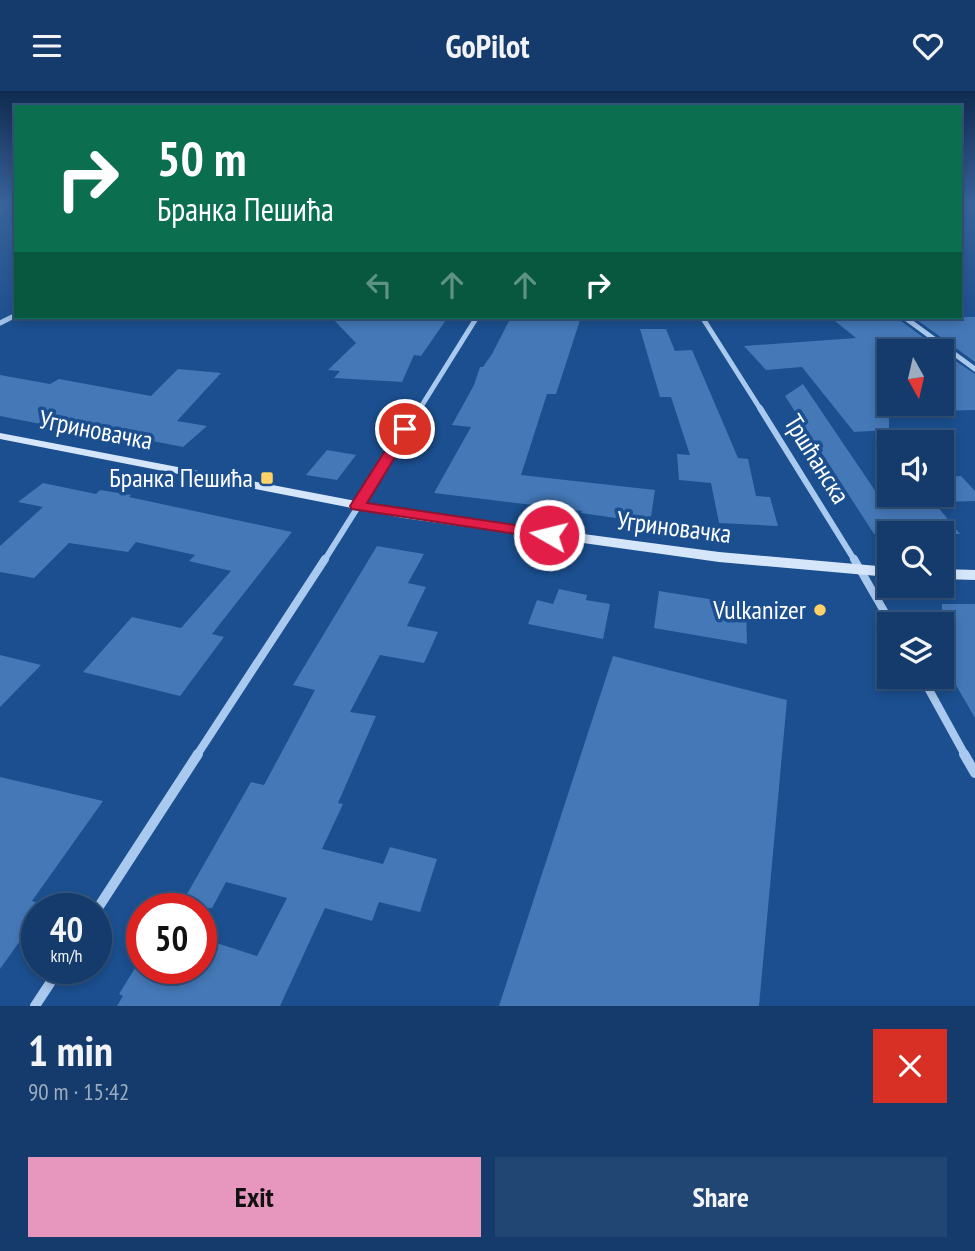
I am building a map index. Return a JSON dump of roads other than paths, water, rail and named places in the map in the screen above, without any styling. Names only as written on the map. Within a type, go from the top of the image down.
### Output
[{"type":"main road","name":"Угриновачка","points":[[0,436],[358,506],[657,550],[877,572]]},
{"type":"main road","points":[[954,574],[975,575]]},
{"type":"street","points":[[108,893],[476,319]]},
{"type":"street","name":"Тршћанска","points":[[703,319],[885,612]]},
{"type":"street","points":[[907,319],[975,369]]},
{"type":"street","points":[[929,689],[975,773]]},
{"type":"street","points":[[35,1006],[49,984]]},
{"type":"place","name":"Бранка Пешића","points":[[267,478]]},
{"type":"place","name":"Vulkanizer","points":[[820,610]]}]
